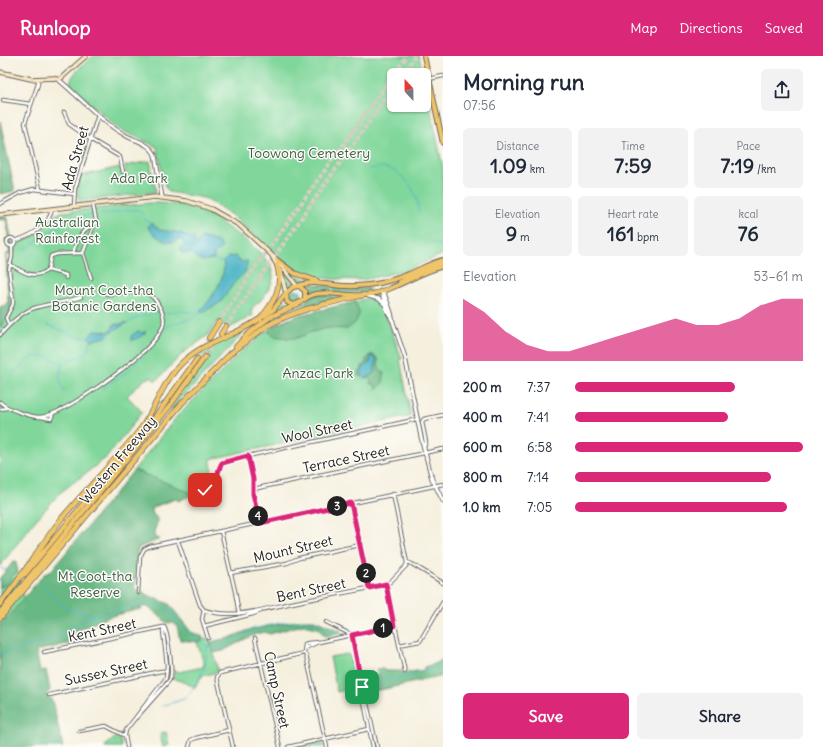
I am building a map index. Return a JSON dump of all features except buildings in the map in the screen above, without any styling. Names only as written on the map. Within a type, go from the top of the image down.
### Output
[{"type":"highway","points":[[424,56],[427,68]]},
{"type":"highway","points":[[431,88],[443,142]]},
{"type":"highway","points":[[300,303],[294,305],[289,303],[286,299],[286,293],[297,286],[308,283],[346,286],[371,284],[405,276],[443,260]]},
{"type":"highway","points":[[277,263],[294,273],[326,284]]},
{"type":"highway","points":[[261,323],[278,291],[280,277],[277,263]]},
{"type":"highway","points":[[384,290],[432,265]]},
{"type":"highway","points":[[261,323],[272,316],[300,303],[305,298],[321,293],[365,295],[400,285],[443,266]]},
{"type":"highway","points":[[297,286],[305,291],[305,298]]},
{"type":"highway","name":"Western Freeway","points":[[0,618],[172,414],[230,354],[239,342],[261,323],[286,293]]},
{"type":"highway","name":"Western Freeway","points":[[0,604],[47,537],[63,517],[97,480],[140,429],[170,378],[178,367],[191,355],[206,345],[261,323],[299,311],[365,295]]},
{"type":"highway","points":[[209,338],[219,322]]},
{"type":"highway","points":[[221,334],[226,326]]},
{"type":"highway","points":[[0,613],[62,535],[160,418],[184,387],[205,356]]},
{"type":"highway","points":[[20,577],[25,574],[153,420],[197,359]]},
{"type":"main road","points":[[0,72],[38,79],[54,78],[59,80],[86,56]]},
{"type":"main road","points":[[0,215],[155,197],[192,202],[221,214],[239,225],[270,254],[297,286]]},
{"type":"main road","points":[[277,263],[286,293]]},
{"type":"street","points":[[431,79],[443,76]]},
{"type":"street","points":[[38,79],[38,84],[26,123],[40,189]]},
{"type":"street","points":[[59,80],[98,115],[125,135],[152,150],[155,155],[162,197]]},
{"type":"street","points":[[3,100],[31,104]]},
{"type":"street","points":[[64,112],[69,124],[120,157],[123,172]]},
{"type":"street","name":"Ada Street","points":[[74,206],[74,194],[98,115]]},
{"type":"street","points":[[0,204],[27,190],[40,189],[74,194]]},
{"type":"street","points":[[91,278],[83,253],[96,220],[93,205]]},
{"type":"street","points":[[9,325],[6,318],[14,300],[9,270],[12,257],[12,246],[15,244],[15,241],[31,235],[40,229],[51,215],[52,209]]},
{"type":"street","points":[[73,254],[77,240],[88,226],[95,224]]},
{"type":"street","points":[[12,246],[8,245],[8,240],[11,238],[15,241]]},
{"type":"street","points":[[48,270],[51,256],[57,254],[83,253]]},
{"type":"street","points":[[10,264],[27,274],[45,272],[48,270],[66,275],[66,278]]},
{"type":"street","points":[[384,290],[386,308]]},
{"type":"street","points":[[41,417],[53,413],[77,401],[119,372],[150,346],[159,334],[163,326],[163,312],[156,300],[150,295],[140,292],[107,294]]},
{"type":"street","points":[[365,295],[379,299],[386,308],[393,322]]},
{"type":"street","points":[[0,335],[9,325],[28,310],[81,297]]},
{"type":"street","points":[[385,301],[405,357],[424,447],[434,486],[443,501]]},
{"type":"street","points":[[0,402],[8,408],[31,415],[51,419],[53,413]]},
{"type":"street","points":[[0,409],[8,408]]},
{"type":"street","points":[[424,447],[426,442],[422,422],[424,419],[443,415]]},
{"type":"street","name":"Wool Street","points":[[196,496],[198,488],[207,490],[214,485],[222,463],[418,419]]},
{"type":"street","name":"Terrace Street","points":[[253,489],[443,449]]},
{"type":"street","points":[[248,456],[260,523]]},
{"type":"street","points":[[138,593],[141,552],[150,546],[443,484]]},
{"type":"street","points":[[393,494],[407,562],[402,571],[386,584],[405,672]]},
{"type":"street","points":[[351,503],[369,588]]},
{"type":"street","points":[[221,531],[239,614]]},
{"type":"street","points":[[178,541],[200,605],[204,610],[202,617],[208,638]]},
{"type":"street","name":"Mount Street","points":[[230,573],[287,563],[299,558],[360,544]]},
{"type":"street","points":[[407,562],[443,583]]},
{"type":"street","name":"Bent Street","points":[[204,610],[239,614],[386,584]]},
{"type":"street","points":[[399,645],[420,641],[443,602]]},
{"type":"street","name":"Bent Street","points":[[204,626],[264,610]]},
{"type":"street","points":[[326,622],[352,635]]},
{"type":"street","points":[[327,747],[304,648],[319,642],[394,626]]},
{"type":"street","points":[[127,747],[125,736],[126,730],[138,713],[166,680],[167,670],[163,631],[164,627]]},
{"type":"street","points":[[135,718],[140,715],[171,677],[167,634],[164,627]]},
{"type":"street","name":"Kent Street","points":[[44,652],[164,627]]},
{"type":"street","points":[[352,635],[362,690],[365,694],[369,729],[375,747]]},
{"type":"street","name":"Camp Street","points":[[255,638],[280,747]]},
{"type":"street","points":[[233,747],[217,677],[220,673],[304,653]]},
{"type":"street","name":"Sussex Street","points":[[49,694],[167,670]]},
{"type":"street","points":[[366,707],[375,747]]},
{"type":"street","points":[[79,731],[106,726],[125,736]]},
{"type":"street","points":[[288,747],[369,729]]},
{"type":"street","points":[[190,747],[191,740],[229,730]]},
{"type":"green space","name":"Toowong Cemetery","points":[[93,56],[419,56],[422,68],[387,68],[387,112],[431,111],[443,168],[443,254],[407,270],[363,280],[330,279],[311,276],[291,269],[230,214],[204,198],[169,192],[165,187],[157,147],[119,129],[70,85],[72,77]]},
{"type":"green space","points":[[0,121],[15,191],[0,194]]},
{"type":"green space","name":"Ada Park","points":[[150,161],[156,192],[80,201],[78,198],[77,189],[80,176],[120,167],[122,173],[124,174],[126,172],[125,166]]},
{"type":"green space","name":"Mount Coot-tha Botanic Gardens","points":[[149,203],[171,204],[193,208],[213,217],[254,247],[261,254],[272,269],[273,277],[272,283],[266,293],[255,305],[252,312],[253,315],[230,328],[218,321],[207,336],[183,353],[157,380],[154,380],[152,377],[145,379],[127,396],[142,412],[107,457],[61,492],[34,522],[0,566],[0,307],[8,304],[6,255],[10,251],[5,242],[9,238],[6,219],[0,220],[0,218],[7,217],[14,252],[16,245],[40,232],[55,215],[62,212]],"holes":[[[14,252],[11,262],[14,302],[11,303],[7,255]]]},
{"type":"green space","points":[[7,217],[14,252],[7,255],[11,311],[0,328],[0,307],[8,304],[6,255],[10,251],[5,242],[9,238],[6,219],[0,220],[0,218]]},
{"type":"green space","points":[[278,264],[294,284],[286,289]]},
{"type":"green space","points":[[287,271],[308,280],[296,282]]},
{"type":"green space","points":[[314,284],[368,288],[370,290],[365,292],[308,295],[308,290],[304,285]]},
{"type":"green space","points":[[318,285],[329,286],[330,290],[315,292],[314,287]]},
{"type":"green space","points":[[335,287],[367,288],[370,290],[353,292],[335,291]]},
{"type":"green space","points":[[295,290],[299,292],[301,296],[299,300],[295,302],[291,300],[289,296],[291,292]]},
{"type":"green space","points":[[315,295],[348,296],[305,307],[278,317],[303,304],[308,298]]},
{"type":"green space","points":[[318,295],[333,298],[305,305],[308,300]]},
{"type":"green space","points":[[284,297],[290,306],[255,326],[271,314]]},
{"type":"green space","name":"Anzac Park","points":[[369,298],[382,305],[402,359],[400,359],[411,416],[210,459],[212,470],[205,482],[199,487],[183,496],[151,508],[132,555],[129,600],[142,609],[77,623],[72,642],[35,650],[0,747],[0,578],[15,560],[27,611],[142,473],[134,470],[178,415],[245,348],[254,343],[256,338],[279,323],[299,315]]},
{"type":"green space","points":[[355,302],[360,313],[355,323],[347,329],[328,328],[297,338],[273,336],[268,330],[279,323],[299,315]]},
{"type":"green space","points":[[244,332],[171,410],[170,409],[210,355],[201,355],[193,358],[210,347]]},
{"type":"green space","points":[[371,354],[378,358],[379,369],[384,373],[383,383],[376,389],[375,384],[370,384],[371,380],[368,378],[374,372],[376,367],[376,358],[371,356],[363,372],[363,376],[358,376],[358,372],[362,370],[362,366]]},
{"type":"green space","name":"Mt Coot-tha Reserve","points":[[134,470],[192,493],[192,495],[178,501],[175,498],[151,508],[157,520],[154,536],[160,539],[138,548],[134,589],[169,604],[191,632],[203,637],[202,640],[197,642],[180,640],[177,626],[173,623],[167,623],[146,606],[105,618],[70,634],[71,643],[36,651],[40,671],[46,670],[50,690],[46,695],[52,700],[63,747],[0,747],[0,627],[44,574],[50,572]]},
{"type":"green space","points":[[15,560],[18,571],[11,577],[8,584],[0,587],[0,578]]},
{"type":"green space","points":[[302,620],[314,620],[341,631],[342,633],[326,637],[317,628],[302,625],[270,634],[264,632],[256,634],[223,651],[213,653],[210,642],[229,638],[249,630]]},
{"type":"green space","points":[[209,638],[218,671],[202,676],[195,687],[173,678],[174,670],[179,672],[203,667],[204,663],[197,642]]},
{"type":"green space","points":[[347,654],[349,655],[357,687],[337,692],[330,657]]},
{"type":"green space","points":[[443,659],[443,676],[380,690],[364,687],[362,680],[367,678],[368,680],[373,680],[378,675],[377,669],[381,668],[386,671],[401,671],[404,673],[424,670],[424,667],[437,663]]},
{"type":"green space","points":[[166,732],[169,745],[163,747],[160,734]]},
{"type":"green space","points":[[116,737],[120,740],[122,747],[104,747]]},
{"type":"green space","points":[[323,742],[324,747],[298,747]]},
{"type":"water","points":[[151,223],[160,230],[181,233],[194,238],[196,245],[201,237],[218,242],[222,247],[214,254],[214,259],[202,261],[190,253],[182,253],[180,248],[185,245],[181,239],[169,242],[158,238],[148,227]]},
{"type":"water","points":[[235,256],[241,262],[248,261],[245,272],[235,282],[220,303],[202,313],[200,310],[209,301],[221,281],[224,267],[223,262],[228,257]]},
{"type":"water","points":[[127,323],[111,332],[106,337],[91,340],[88,337],[95,331],[99,330],[108,332],[112,329],[113,325]]},
{"type":"water","points":[[138,331],[142,333],[145,331],[145,334],[131,340],[131,336]]},
{"type":"water","points":[[371,356],[376,358],[375,370],[372,375],[364,378],[361,373],[364,367],[370,362]]},
{"type":"waterway","points":[[378,167],[389,168],[407,181],[415,195],[419,212]]},
{"type":"waterway","points":[[369,169],[376,168]]},
{"type":"waterway","points":[[99,214],[125,210],[141,211],[145,220],[151,223]]},
{"type":"waterway","points":[[25,249],[63,224],[77,217],[92,215]]},
{"type":"waterway","points":[[429,241],[443,246]]},
{"type":"waterway","points":[[216,260],[223,262]]},
{"type":"waterway","points":[[295,290],[301,291],[302,295],[293,302],[290,300],[289,296],[295,290]]},
{"type":"waterway","points":[[166,313],[181,311],[194,313],[200,310]]},
{"type":"waterway","points":[[103,389],[125,373],[141,358],[169,325],[193,318],[201,312]]},
{"type":"waterway","points":[[127,323],[143,316],[161,313]]},
{"type":"waterway","points":[[47,325],[72,335],[88,337]]},
{"type":"waterway","points":[[13,373],[28,359],[33,357],[42,356],[63,363],[87,353],[91,340]]},
{"type":"waterway","points":[[63,363],[59,378],[64,392]]},
{"type":"waterway","points":[[0,568],[9,572]]},
{"type":"waterway","points":[[44,586],[51,595],[69,610],[98,615],[150,602],[165,606],[190,634],[214,649],[219,648],[252,630],[288,622],[311,622],[323,626],[337,634]]},
{"type":"waterway","points":[[0,654],[47,642],[85,619],[97,615]]},
{"type":"waterway","points":[[162,706],[184,699],[191,692],[206,663],[207,646]]},
{"type":"waterway","points":[[369,683],[398,678],[443,665]]},
{"type":"tunnel","points":[[219,322],[254,269],[407,56]]},
{"type":"tunnel","points":[[407,68],[415,56]]},
{"type":"tunnel","points":[[226,326],[387,96]]},
{"type":"tunnel","points":[[205,357],[221,334]]},
{"type":"tunnel","points":[[197,359],[209,338]]},
{"type":"route","points":[[205,490],[214,485],[222,463],[248,456],[253,479],[253,494],[260,523],[351,503],[369,588],[386,584],[394,626],[352,635],[362,687]]},
{"type":"park label","name":"Australian Rainforest","points":[[67,230]]}]
